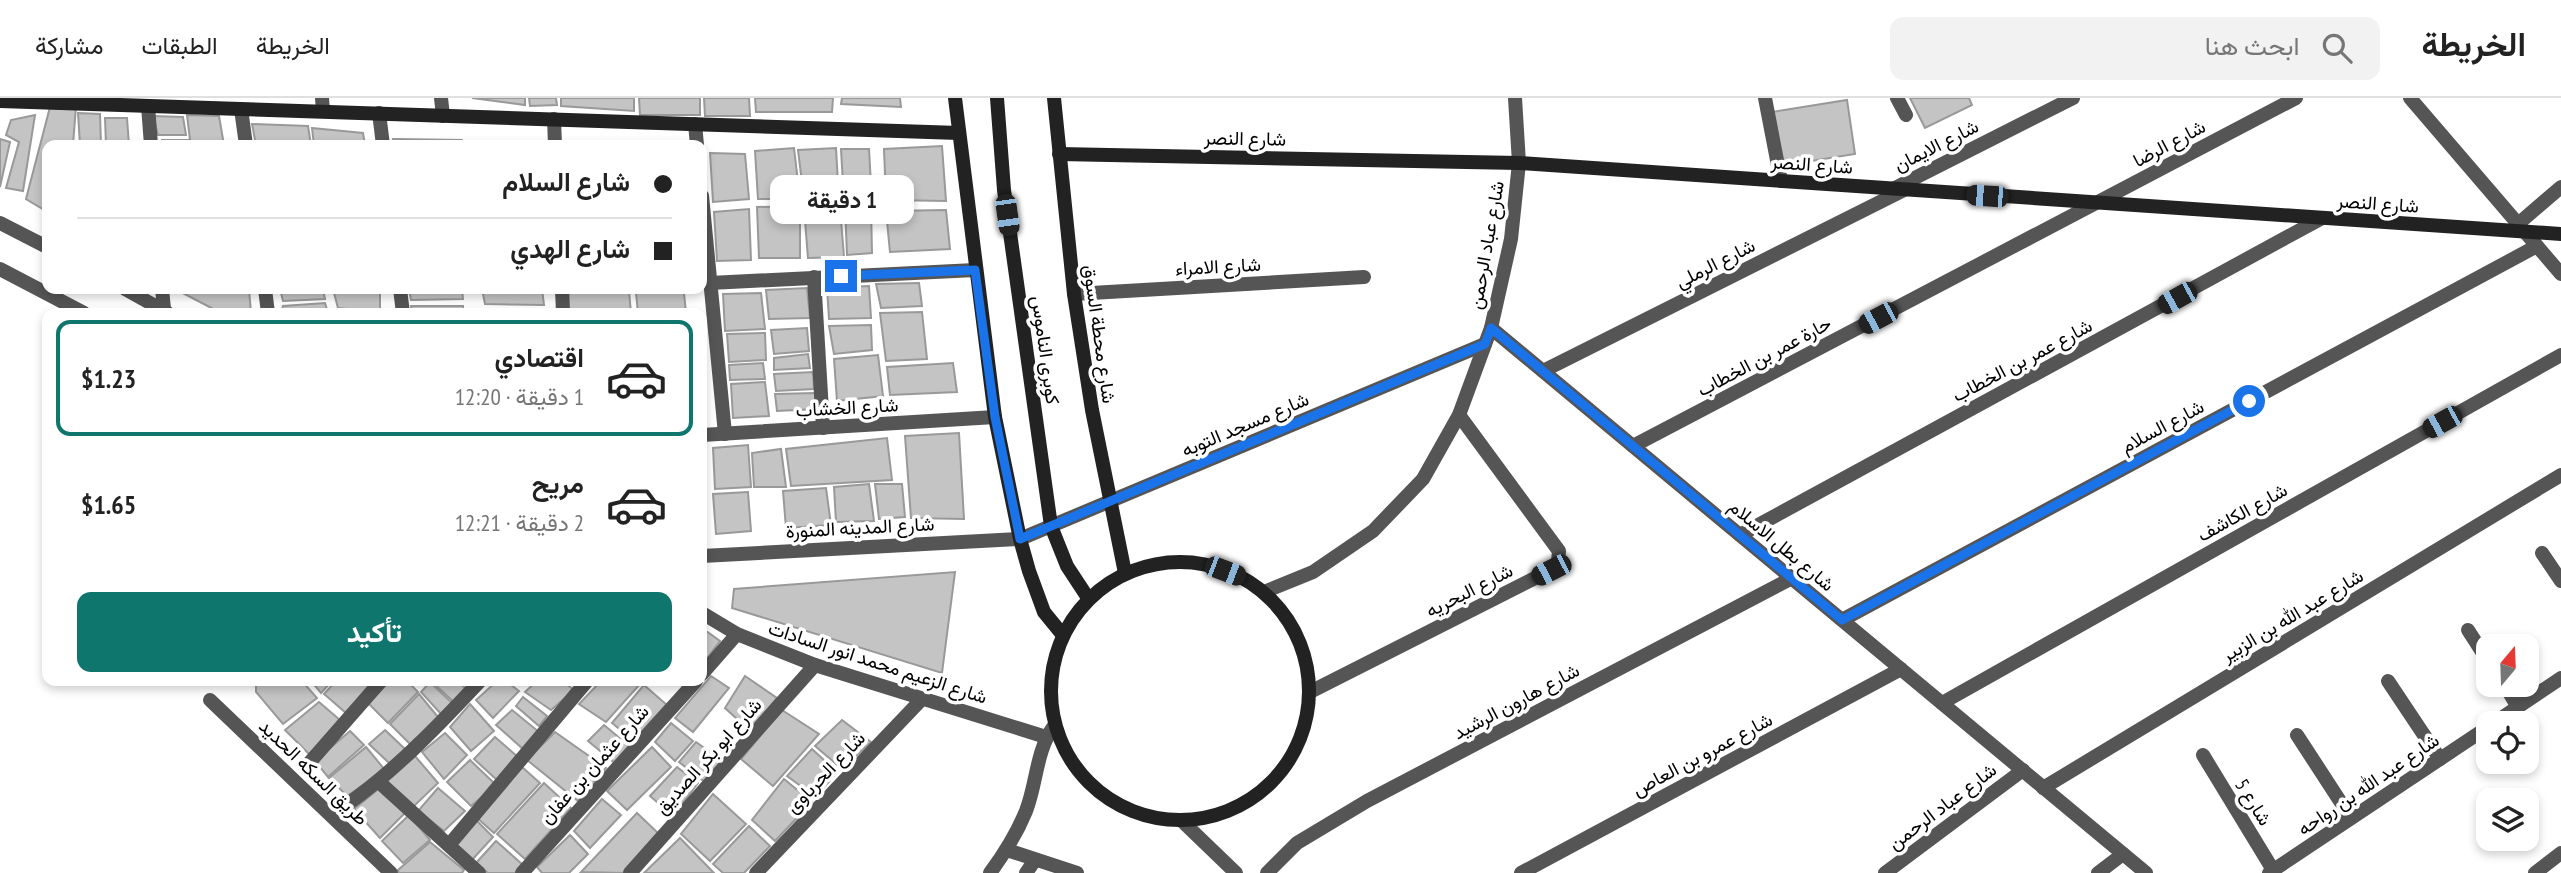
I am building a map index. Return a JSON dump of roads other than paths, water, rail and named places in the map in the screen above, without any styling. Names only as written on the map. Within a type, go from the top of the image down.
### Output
[{"type":"street","points":[[441,98],[443,116]]},
{"type":"street","points":[[955,98],[995,417],[1020,539],[1044,612],[1062,634]]},
{"type":"street","name":"كوبرى الناموس","points":[[997,98],[1004,190],[1051,526],[1067,566],[1088,598]]},
{"type":"street","name":"شارع محطة السوق","points":[[1054,98],[1074,294],[1092,410],[1125,573]]},
{"type":"street","name":"شارع عباد الرحمن","points":[[1264,592],[1312,572],[1373,531],[1423,479],[1459,415],[1491,328],[1511,239],[1519,163],[1515,98]]},
{"type":"street","points":[[1765,98],[1781,181]]},
{"type":"street","points":[[1897,98],[1906,115]]},
{"type":"street","name":"شارع الايمان","points":[[1898,190],[2073,98]]},
{"type":"street","name":"شارع الرضا","points":[[2098,203],[2296,98]]},
{"type":"street","points":[[2410,98],[2561,274]]},
{"type":"street","points":[[0,101],[148,106],[216,103],[241,109],[322,105],[379,113],[443,116],[959,133]]},
{"type":"street","points":[[148,106],[151,140]]},
{"type":"street","points":[[241,109],[245,140]]},
{"type":"street","points":[[379,113],[382,140]]},
{"type":"street","points":[[554,119],[555,140]]},
{"type":"street","points":[[695,124],[697,140]]},
{"type":"street","name":"شارع النصر","points":[[1059,154],[1519,163],[2322,218],[2521,228],[2561,234]]},
{"type":"street","points":[[2521,228],[2561,187]]},
{"type":"street","name":"شارع الرملي","points":[[1543,371],[1898,190]]},
{"type":"street","name":"حارة عمر بن الخطاب","points":[[1633,446],[2098,203]]},
{"type":"street","name":"شارع عمر بن الخطاب","points":[[1740,535],[2322,218]]},
{"type":"street","points":[[0,222],[42,244]]},
{"type":"street","name":"شارع السلام","points":[[1842,620],[2537,246]]},
{"type":"street","points":[[707,250],[725,433]]},
{"type":"street","points":[[0,269],[42,291]]},
{"type":"street","points":[[710,283],[975,270]]},
{"type":"street","points":[[814,277],[823,428]]},
{"type":"street","name":"شارع الامراء","points":[[1074,294],[1364,277]]},
{"type":"street","points":[[48,294],[74,308]]},
{"type":"street","points":[[134,294],[160,308]]},
{"type":"street","name":"شارع بطل الاسلام","points":[[1491,328],[2146,873]]},
{"type":"street","name":"شارع مسجد التوبه","points":[[1020,539],[1485,344]]},
{"type":"street","name":"شارع الكاشف","points":[[1942,703],[2561,355]]},
{"type":"street","name":"شارع البحريه","points":[[1310,692],[1551,570],[1558,562],[1559,551],[1459,415]]},
{"type":"street","name":"شارع الخشاب","points":[[707,435],[995,417]]},
{"type":"street","name":"شارع عبد الله بن الزبير","points":[[2043,788],[2561,475]]},
{"type":"street","name":"شارع المدينه المنورة","points":[[707,556],[1020,539]]},
{"type":"street","points":[[2542,553],[2561,581]]},
{"type":"street","points":[[990,873],[1007,850],[1027,810],[1050,732],[1049,680],[1062,634],[1088,598],[1125,573],[1153,564],[1183,562],[1211,565],[1239,576],[1264,592],[1283,613],[1298,637],[1307,664],[1310,692],[1300,741],[1273,783],[1231,811],[1182,821],[1140,815],[1102,796],[1072,765],[1050,732]]},
{"type":"street","name":"شارع هارون الرشيد","points":[[1267,873],[1297,843],[1367,801],[1792,578]]},
{"type":"street","name":"شارع الزعيم محمد انور السادات","points":[[707,615],[737,634],[815,665],[922,699],[1050,732]]},
{"type":"street","points":[[2468,629],[2476,642]]},
{"type":"street","points":[[707,668],[737,634]]},
{"type":"street","name":"شارع ابو بكر الصديق","points":[[630,873],[815,665]]},
{"type":"street","name":"شارع عمرو بن العاص","points":[[1521,873],[1901,669]]},
{"type":"street","points":[[2512,711],[2561,678]]},
{"type":"street","points":[[2388,681],[2440,759]]},
{"type":"street","points":[[310,762],[377,686]]},
{"type":"street","points":[[345,806],[379,782],[419,746],[476,686]]},
{"type":"street","points":[[449,845],[582,686]]},
{"type":"street","name":"شارع عثمان بن عفان","points":[[522,873],[691,686]]},
{"type":"street","points":[[2512,697],[2518,707]]},
{"type":"street","name":"شارع الحرباوى","points":[[756,873],[922,699]]},
{"type":"street","name":"طريق السكه الحديد","points":[[210,700],[391,873]]},
{"type":"street","points":[[2297,735],[2351,818]]},
{"type":"street","name":"شارع عبد الله بن رواحه","points":[[2271,871],[2476,735]]},
{"type":"street","name":"شارع 5","points":[[2203,755],[2271,871]]},
{"type":"street","name":"شارع عباد الرحمن","points":[[1885,873],[2022,770]]},
{"type":"street","points":[[379,782],[479,873]]},
{"type":"street","points":[[1182,821],[1236,873]]},
{"type":"street","points":[[1007,850],[1077,873]]},
{"type":"street","points":[[2535,873],[2561,853]]},
{"type":"street","points":[[2098,873],[2123,854]]},
{"type":"street","points":[[1026,873],[1035,860]]}]
